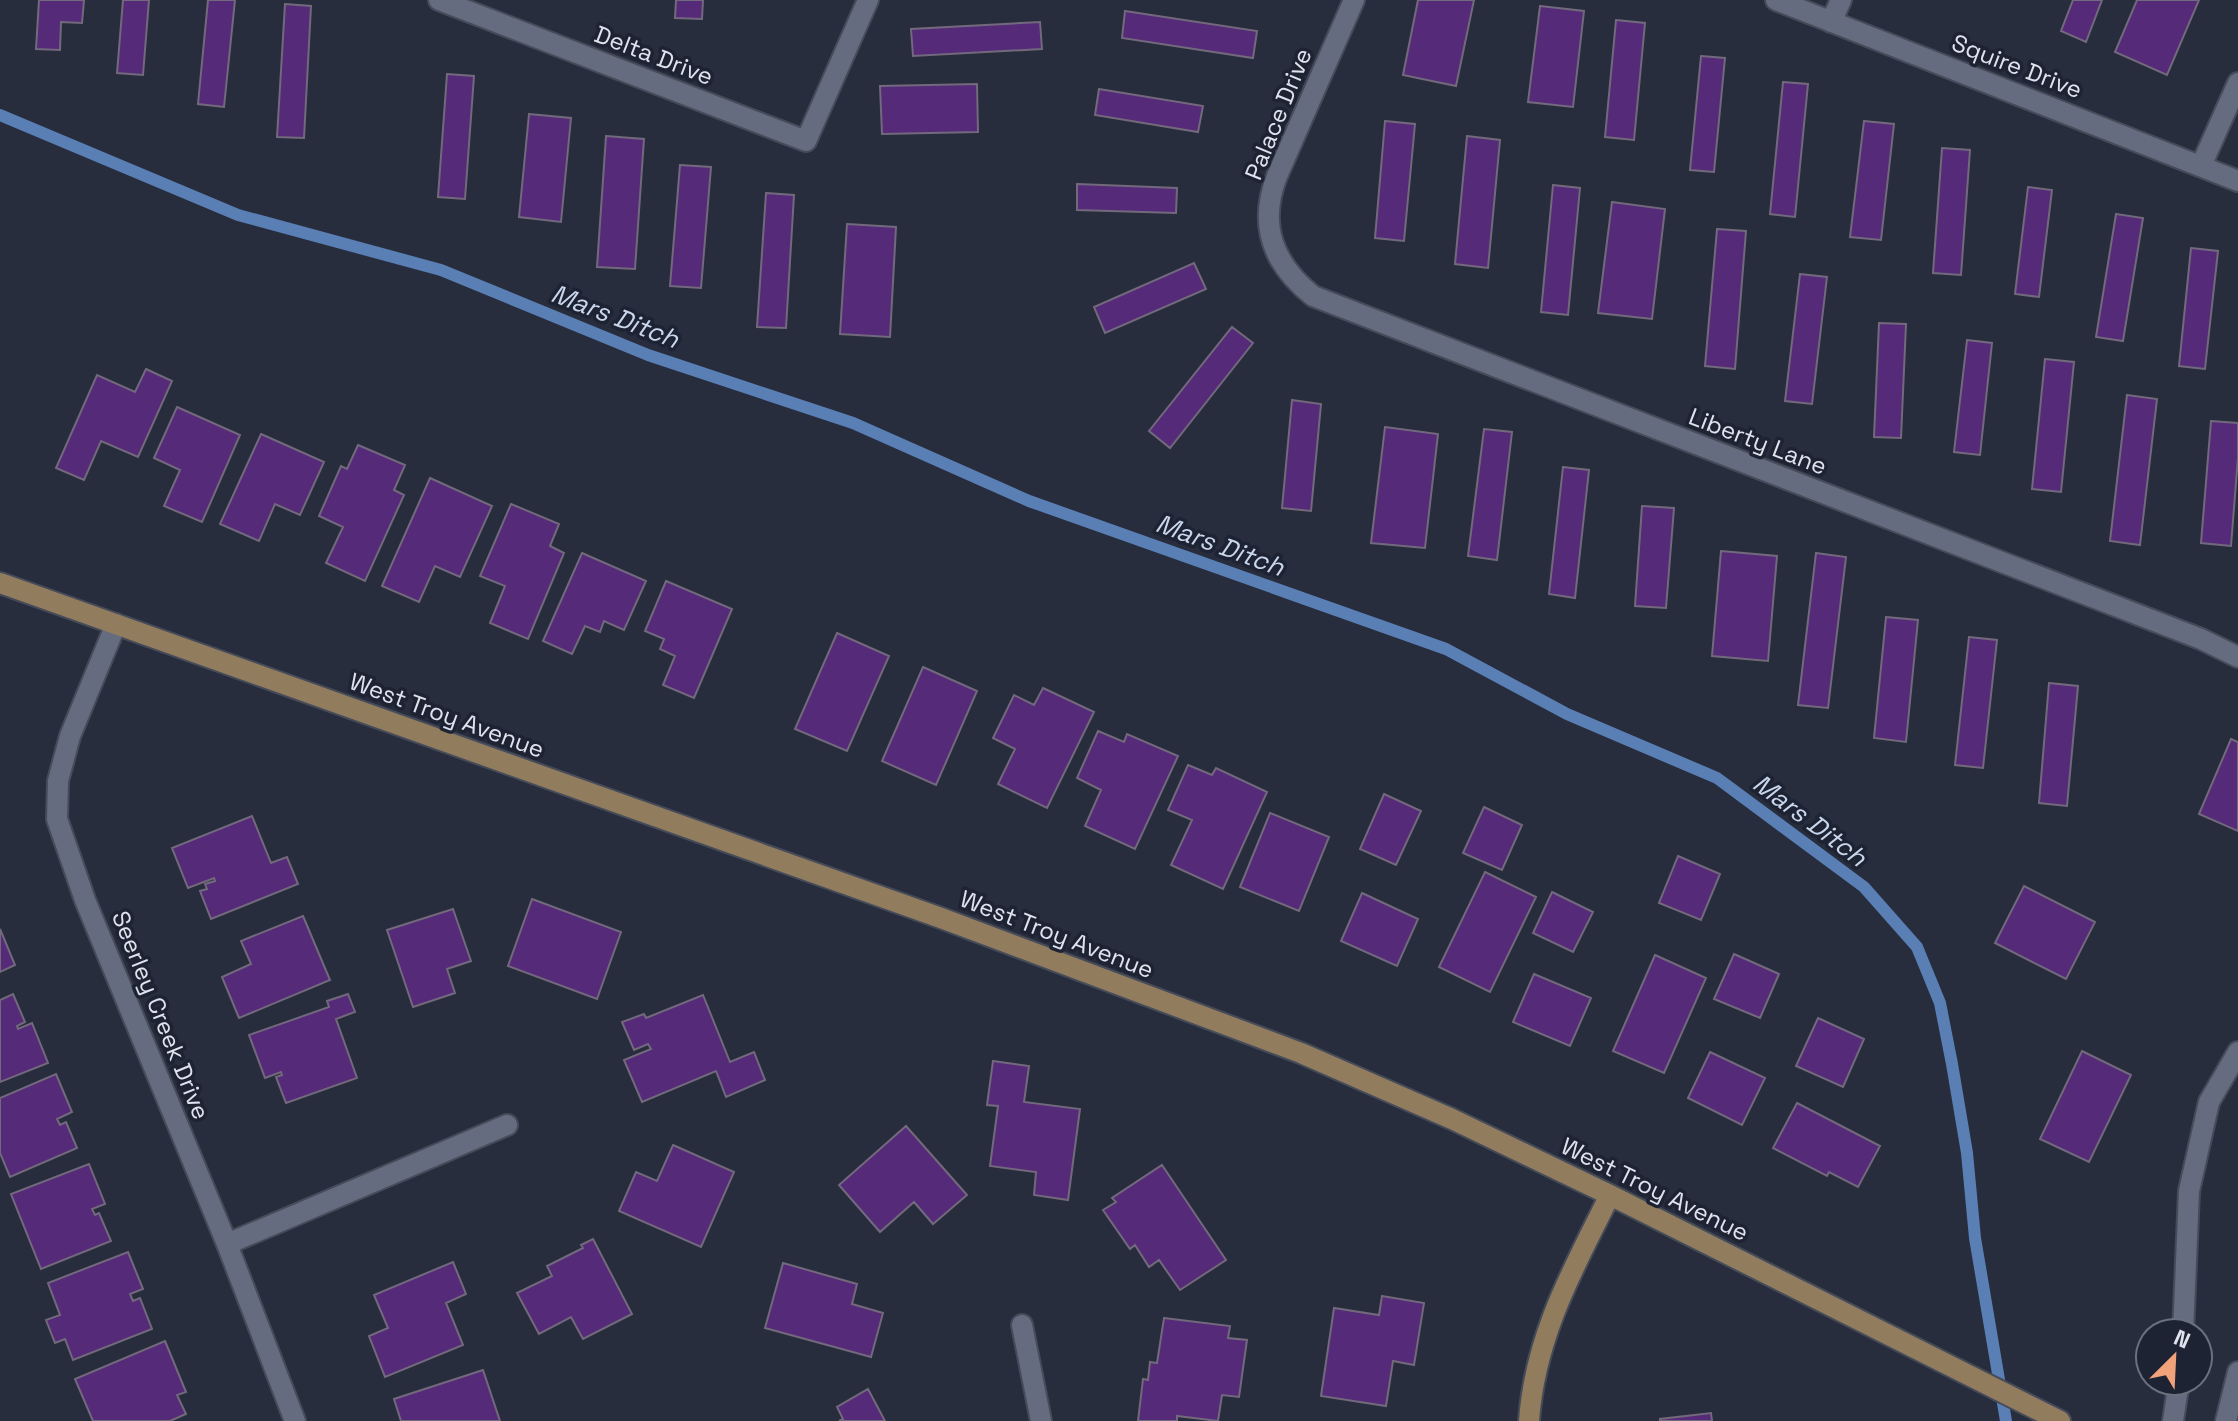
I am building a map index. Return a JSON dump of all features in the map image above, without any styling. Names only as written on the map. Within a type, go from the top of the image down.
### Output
[{"type":"street","name":"Delta Drive","points":[[439,0],[806,141],[868,0]]},
{"type":"street","name":"Palace Drive","points":[[1276,251],[1268,220],[1273,185],[1354,0]]},
{"type":"street","name":"Squire Drive","points":[[1776,0],[2238,181]]},
{"type":"street","points":[[1831,22],[1841,0]]},
{"type":"street","points":[[2201,166],[2238,83]]},
{"type":"street","name":"Liberty Lane","points":[[1276,251],[1284,269],[1295,281],[1313,296],[1329,303],[2201,639],[2238,657]]},
{"type":"street","name":"West Troy Avenue","points":[[0,583],[941,918],[1301,1053],[1452,1119],[1610,1195],[2060,1421]]},
{"type":"street","name":"Seerley Creek Drive","points":[[116,624],[70,736],[58,781],[57,819],[85,900],[227,1244],[295,1421]]},
{"type":"street","points":[[2184,1317],[2189,1191],[2209,1102],[2238,1052]]},
{"type":"street","points":[[227,1244],[507,1125]]},
{"type":"street","points":[[1529,1421],[1547,1326],[1610,1195]]},
{"type":"street","points":[[1022,1325],[1041,1421]]},
{"type":"street","points":[[2226,1421],[2238,1372]]},
{"type":"street","points":[[2173,1421],[2177,1397]]},
{"type":"building","points":[[39,0],[84,0],[82,23],[61,22],[60,50],[36,49]]},
{"type":"building","points":[[123,0],[149,0],[143,75],[117,73]]},
{"type":"building","points":[[208,0],[235,0],[224,107],[198,104]]},
{"type":"building","points":[[676,0],[703,0],[702,19],[675,18]]},
{"type":"building","points":[[1418,0],[1474,0],[1456,86],[1403,75]]},
{"type":"building","points":[[2073,0],[2102,0],[2086,42],[2061,31]]},
{"type":"building","points":[[2137,0],[2199,0],[2167,75],[2115,52]]},
{"type":"building","points":[[285,4],[311,6],[304,138],[277,137]]},
{"type":"building","points":[[1540,6],[1584,11],[1573,107],[1528,102]]},
{"type":"building","points":[[1125,11],[1257,31],[1253,58],[1122,38]]},
{"type":"building","points":[[1616,20],[1645,23],[1634,140],[1605,137]]},
{"type":"building","points":[[1040,22],[1042,49],[913,56],[911,29]]},
{"type":"building","points":[[1701,56],[1725,58],[1714,172],[1690,170]]},
{"type":"building","points":[[447,74],[474,76],[465,199],[438,197]]},
{"type":"building","points":[[1783,82],[1808,84],[1795,217],[1770,214]]},
{"type":"building","points":[[977,84],[978,132],[882,134],[880,86]]},
{"type":"building","points":[[1099,89],[1203,106],[1198,132],[1095,115]]},
{"type":"building","points":[[529,114],[571,118],[561,222],[519,217]]},
{"type":"building","points":[[1385,121],[1415,124],[1404,241],[1375,238]]},
{"type":"building","points":[[1864,121],[1894,124],[1881,240],[1850,237]]},
{"type":"building","points":[[606,136],[644,139],[635,269],[597,267]]},
{"type":"building","points":[[1467,136],[1500,140],[1488,268],[1455,264]]},
{"type":"building","points":[[1942,148],[1970,150],[1961,275],[1933,273]]},
{"type":"building","points":[[680,165],[711,167],[701,288],[670,286]]},
{"type":"building","points":[[1077,184],[1177,188],[1176,213],[1077,210]]},
{"type":"building","points":[[1553,185],[1580,188],[1568,315],[1541,312]]},
{"type":"building","points":[[2028,187],[2052,190],[2039,297],[2015,294]]},
{"type":"building","points":[[766,193],[794,195],[786,328],[757,327]]},
{"type":"building","points":[[1612,202],[1665,209],[1652,319],[1598,313]]},
{"type":"building","points":[[2116,214],[2143,218],[2123,341],[2096,337]]},
{"type":"building","points":[[847,224],[896,227],[890,337],[840,334]]},
{"type":"building","points":[[1717,229],[1746,231],[1735,369],[1705,366]]},
{"type":"building","points":[[2191,248],[2218,251],[2205,369],[2179,366]]},
{"type":"building","points":[[1194,263],[1206,289],[1105,333],[1094,307]]},
{"type":"building","points":[[1800,274],[1827,277],[1812,404],[1785,401]]},
{"type":"building","points":[[1879,323],[1906,324],[1901,438],[1874,437]]},
{"type":"building","points":[[1232,327],[1253,343],[1170,448],[1149,431]]},
{"type":"building","points":[[1967,340],[1992,343],[1980,455],[1954,452]]},
{"type":"building","points":[[2045,359],[2074,362],[2061,492],[2032,489]]},
{"type":"building","points":[[146,369],[172,381],[138,457],[101,441],[84,480],[56,468],[97,375],[135,392]]},
{"type":"building","points":[[2127,395],[2157,399],[2140,545],[2110,541]]},
{"type":"building","points":[[1292,400],[1321,404],[1311,511],[1282,508]]},
{"type":"building","points":[[177,407],[240,435],[202,522],[164,506],[180,470],[154,458]]},
{"type":"building","points":[[2211,421],[2238,423],[2231,546],[2201,543]]},
{"type":"building","points":[[1385,427],[1438,434],[1425,548],[1371,543]]},
{"type":"building","points":[[1484,429],[1512,432],[1497,560],[1468,556]]},
{"type":"building","points":[[261,434],[324,462],[300,515],[275,504],[259,541],[220,524]]},
{"type":"building","points":[[358,445],[405,465],[394,490],[404,495],[365,581],[326,563],[343,527],[319,516],[341,466],[347,469]]},
{"type":"building","points":[[1563,467],[1589,470],[1575,598],[1549,594]]},
{"type":"building","points":[[430,478],[492,506],[460,577],[435,566],[419,602],[382,586]]},
{"type":"building","points":[[511,504],[559,524],[550,546],[564,553],[528,639],[490,623],[505,586],[480,576]]},
{"type":"building","points":[[1642,506],[1674,508],[1666,608],[1635,606]]},
{"type":"building","points":[[1721,551],[1777,556],[1768,661],[1712,656]]},
{"type":"building","points":[[582,553],[646,581],[624,630],[604,621],[600,632],[585,626],[572,654],[543,641]]},
{"type":"building","points":[[1816,553],[1846,557],[1828,708],[1798,705]]},
{"type":"building","points":[[666,581],[732,609],[694,698],[663,685],[675,656],[660,649],[664,639],[645,631]]},
{"type":"building","points":[[1886,617],[1918,620],[1906,742],[1874,738]]},
{"type":"building","points":[[837,633],[889,656],[847,751],[795,729]]},
{"type":"building","points":[[1969,637],[1997,640],[1983,768],[1955,765]]},
{"type":"building","points":[[923,667],[977,691],[936,785],[882,761]]},
{"type":"building","points":[[2049,683],[2078,686],[2067,806],[2039,803]]},
{"type":"building","points":[[1043,688],[1094,712],[1047,808],[998,784],[1015,749],[993,738],[1014,695],[1034,705]]},
{"type":"building","points":[[1098,731],[1124,742],[1127,734],[1178,756],[1135,849],[1085,826],[1101,790],[1077,778]]},
{"type":"building","points":[[2231,739],[2238,742],[2238,831],[2199,814]]},
{"type":"building","points":[[1188,765],[1212,775],[1216,768],[1267,792],[1223,889],[1171,865],[1192,820],[1168,810]]},
{"type":"building","points":[[1384,794],[1421,811],[1396,865],[1360,849]]},
{"type":"building","points":[[1484,807],[1522,825],[1502,870],[1463,853]]},
{"type":"building","points":[[1270,813],[1329,837],[1299,911],[1240,887]]},
{"type":"building","points":[[252,816],[271,863],[287,857],[298,884],[211,919],[200,891],[207,889],[205,884],[215,881],[214,878],[188,888],[172,848]]},
{"type":"building","points":[[1678,856],[1720,874],[1701,920],[1659,903]]},
{"type":"building","points":[[1485,872],[1536,897],[1490,992],[1439,967]]},
{"type":"building","points":[[2024,886],[2095,922],[2066,979],[1995,943]]},
{"type":"building","points":[[1552,892],[1593,912],[1573,952],[1533,933]]},
{"type":"building","points":[[1362,893],[1418,919],[1397,966],[1341,941]]},
{"type":"building","points":[[532,899],[621,932],[597,999],[508,966]]},
{"type":"building","points":[[453,909],[471,961],[447,969],[455,993],[413,1007],[387,930]]},
{"type":"building","points":[[303,916],[330,980],[239,1018],[222,977],[251,964],[241,941]]},
{"type":"building","points":[[0,929],[15,965],[0,972]]},
{"type":"building","points":[[1734,954],[1779,974],[1760,1018],[1714,999]]},
{"type":"building","points":[[1655,955],[1706,978],[1664,1073],[1613,1051]]},
{"type":"building","points":[[1534,974],[1591,998],[1570,1046],[1513,1022]]},
{"type":"building","points":[[13,994],[25,1022],[17,1026],[18,1029],[32,1023],[48,1063],[0,1082],[0,1000]]},
{"type":"building","points":[[348,994],[355,1012],[336,1019],[357,1078],[286,1103],[276,1077],[282,1075],[281,1072],[265,1078],[249,1035],[329,1007],[327,1001]]},
{"type":"building","points":[[703,995],[730,1062],[754,1052],[765,1080],[726,1097],[716,1071],[642,1102],[624,1060],[651,1049],[648,1044],[634,1050],[622,1022],[644,1014],[646,1018]]},
{"type":"building","points":[[1818,1018],[1864,1039],[1843,1087],[1796,1066]]},
{"type":"building","points":[[2082,1051],[2131,1075],[2089,1162],[2040,1139]]},
{"type":"building","points":[[1710,1052],[1765,1078],[1742,1125],[1688,1098]]},
{"type":"building","points":[[993,1061],[1029,1066],[1024,1102],[1080,1109],[1068,1200],[1034,1195],[1036,1172],[990,1166],[998,1106],[987,1105]]},
{"type":"building","points":[[56,1074],[72,1112],[57,1119],[60,1125],[66,1122],[77,1148],[10,1177],[0,1153],[0,1098]]},
{"type":"building","points":[[1797,1103],[1880,1146],[1858,1187],[1829,1172],[1827,1176],[1773,1148]]},
{"type":"building","points":[[906,1126],[967,1195],[933,1224],[914,1202],[880,1232],[839,1185]]},
{"type":"building","points":[[673,1145],[734,1172],[701,1247],[619,1211],[636,1172],[657,1181]]},
{"type":"building","points":[[89,1164],[105,1204],[92,1209],[95,1215],[99,1213],[111,1241],[41,1269],[11,1194]]},
{"type":"building","points":[[1162,1165],[1226,1260],[1180,1290],[1159,1260],[1149,1267],[1135,1245],[1130,1249],[1103,1210],[1116,1202],[1112,1198]]},
{"type":"building","points":[[593,1239],[632,1314],[583,1339],[571,1317],[539,1334],[517,1293],[552,1276],[547,1266],[583,1248],[581,1245]]},
{"type":"building","points":[[128,1252],[143,1289],[130,1294],[133,1301],[140,1298],[152,1329],[73,1360],[65,1339],[55,1343],[46,1320],[60,1315],[48,1283]]},
{"type":"building","points":[[453,1262],[466,1294],[446,1303],[463,1345],[385,1377],[369,1336],[388,1328],[374,1295]]},
{"type":"building","points":[[783,1263],[857,1284],[852,1304],[883,1313],[871,1357],[765,1328]]},
{"type":"building","points":[[1382,1296],[1424,1303],[1414,1365],[1393,1361],[1386,1406],[1321,1396],[1334,1308],[1379,1315]]},
{"type":"building","points":[[1164,1318],[1230,1326],[1228,1338],[1247,1340],[1239,1397],[1222,1395],[1218,1421],[1177,1416],[1177,1421],[1138,1421],[1143,1379],[1148,1380],[1150,1362],[1157,1363]]},
{"type":"building","points":[[165,1341],[186,1392],[177,1395],[186,1414],[170,1421],[93,1421],[75,1379]]},
{"type":"building","points":[[483,1370],[500,1421],[401,1421],[394,1399]]},
{"type":"building","points":[[868,1389],[885,1421],[839,1421],[843,1419],[837,1407]]},
{"type":"building","points":[[1711,1413],[1712,1421],[1660,1421],[1660,1419]]},
{"type":"waterway","name":"Mars Ditch","points":[[0,115],[238,215],[441,270],[648,355],[853,423],[1029,501],[1446,649],[1567,714],[1717,778],[1864,887],[1917,947],[1940,1003],[1952,1064],[1967,1153],[1975,1238],[2006,1421]]}]
